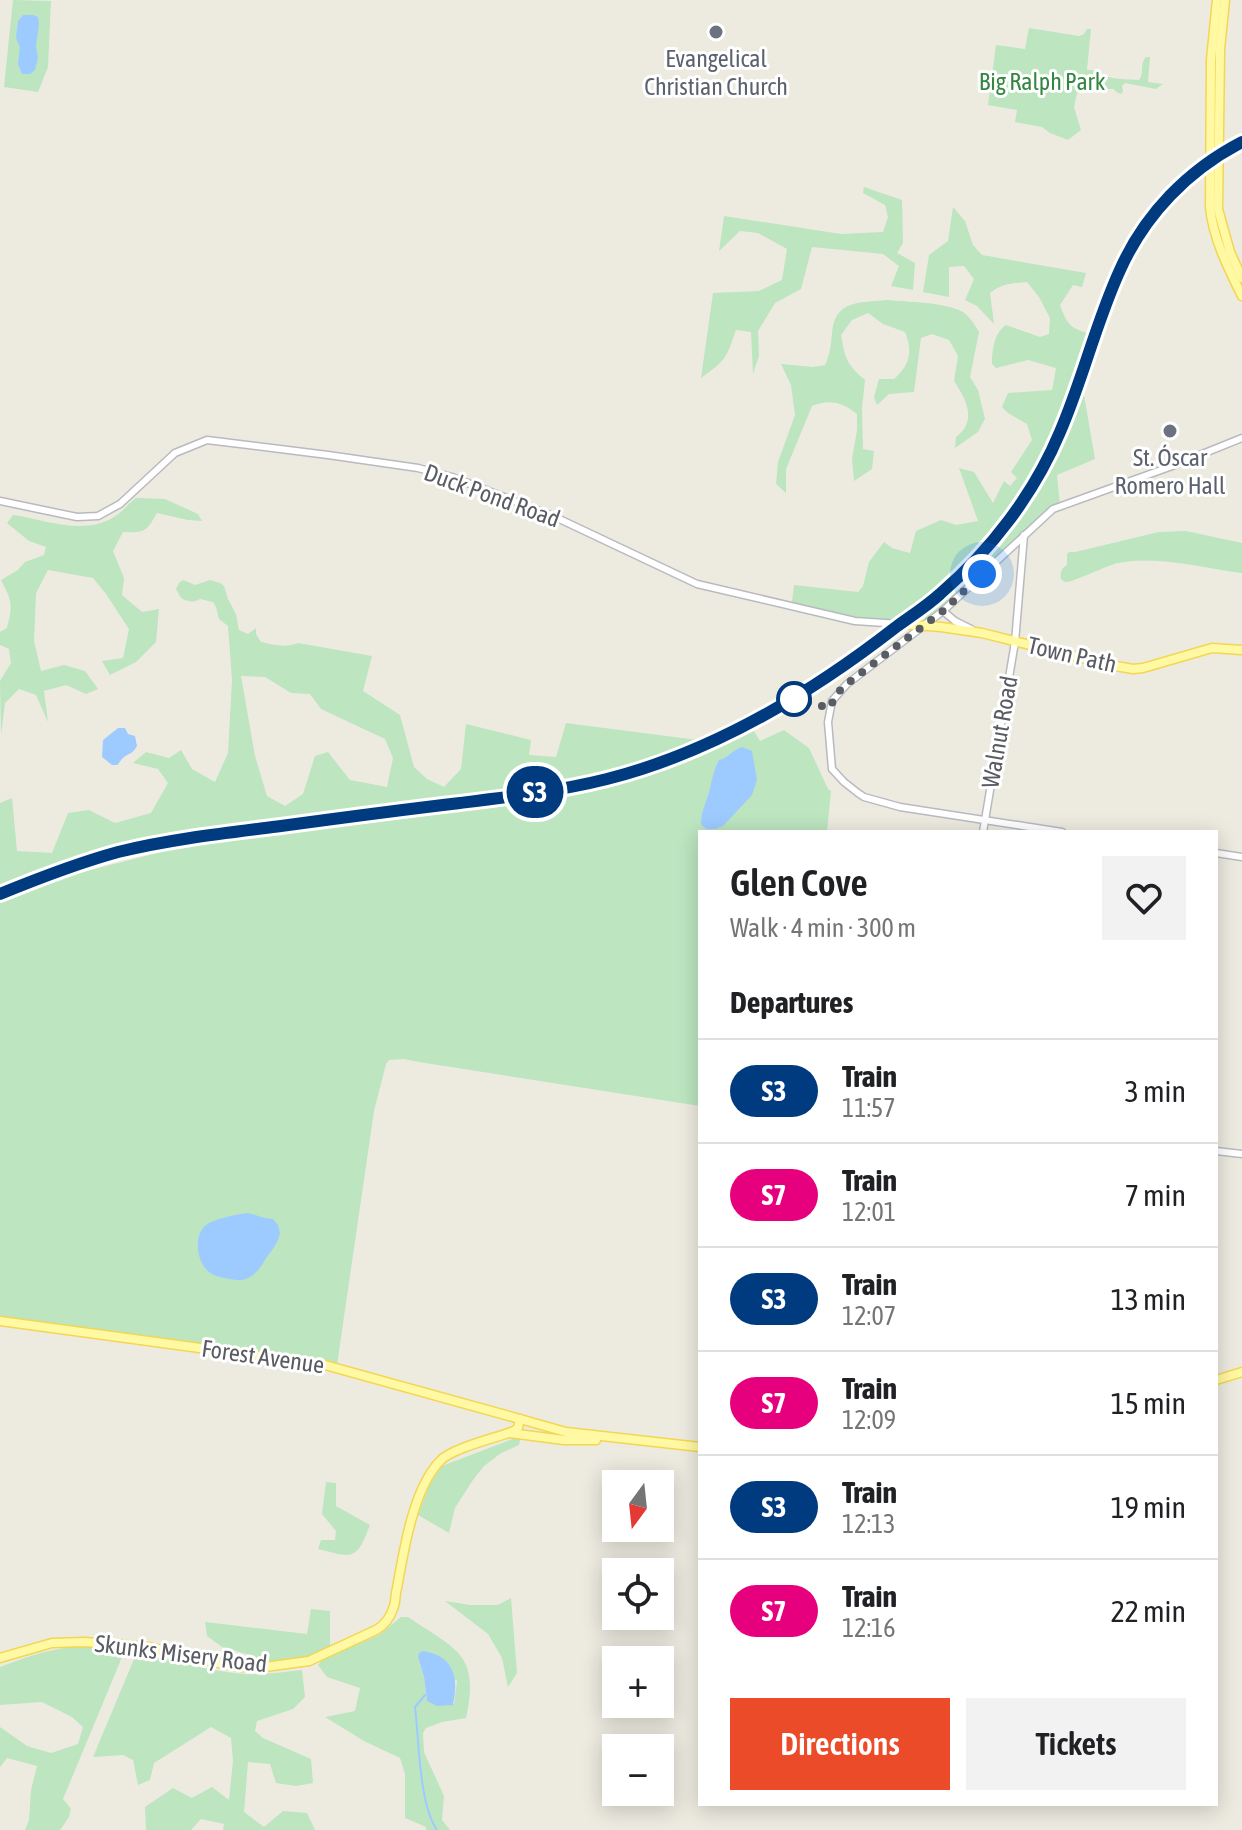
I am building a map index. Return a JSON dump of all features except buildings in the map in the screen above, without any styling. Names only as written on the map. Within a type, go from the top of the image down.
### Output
[{"type":"main road","points":[[1217,0],[1211,60],[1214,208],[1221,250],[1242,296]]},
{"type":"main road","points":[[1225,0],[1219,61],[1214,208],[1242,278]]},
{"type":"main road","name":"Town Path","points":[[902,625],[982,633],[1133,669],[1212,648],[1242,650]]},
{"type":"main road","name":"Forest Avenue","points":[[0,1321],[325,1365],[566,1432],[698,1447]]},
{"type":"main road","points":[[1218,1379],[1242,1372]]},
{"type":"main road","points":[[509,1433],[518,1428],[520,1419]]},
{"type":"main road","points":[[509,1433],[564,1440],[616,1439]]},
{"type":"main road","name":"Skunks Misery Road","points":[[0,1658],[52,1643],[85,1642],[149,1647],[241,1667],[309,1661],[386,1623],[394,1608],[415,1506],[426,1481],[442,1459],[509,1433]]},
{"type":"street","points":[[1049,830],[900,807],[864,797],[832,769],[828,722],[832,701],[847,684],[943,611],[1046,514],[1060,505],[1242,438]]},
{"type":"street","name":"Duck Pond Road","points":[[0,501],[77,517],[98,516],[120,504],[175,453],[207,440],[328,455],[418,468],[452,477],[557,518],[697,584],[855,621],[902,625]]},
{"type":"street","name":"Walnut Road","points":[[983,830],[1015,642],[1024,535]]},
{"type":"street","points":[[943,611],[955,621],[982,633]]},
{"type":"street","points":[[902,625],[908,628],[909,633],[903,643]]},
{"type":"street","points":[[1218,853],[1242,857]]},
{"type":"street","points":[[1218,1151],[1242,1154]]},
{"type":"green space","points":[[13,0],[51,1],[48,67],[38,92],[4,87]]},
{"type":"green space","name":"Big Ralph Park","points":[[1029,28],[1079,36],[1091,29],[1087,70],[1096,70],[1110,77],[1139,80],[1144,60],[1150,57],[1148,82],[1163,84],[1156,89],[1125,83],[1121,94],[1114,89],[1082,83],[1074,107],[1081,130],[1068,140],[1042,127],[1015,122],[1017,110],[988,105],[996,45],[1025,49]]},
{"type":"green space","points":[[864,187],[902,200],[903,243],[897,253],[915,263],[913,290],[891,286],[899,266],[883,254],[812,247],[801,289],[775,303],[758,331],[759,356],[753,374],[751,332],[736,330],[724,358],[701,378],[713,293],[759,291],[782,280],[787,249],[758,233],[740,231],[719,251],[724,216],[841,234],[883,232],[888,217],[885,205],[863,193]]},
{"type":"green space","points":[[953,207],[965,221],[973,245],[982,255],[1086,273],[1082,287],[1073,285],[1060,305],[1071,326],[1093,335],[1062,421],[1027,488],[992,537],[950,581],[902,620],[857,617],[792,602],[794,585],[858,592],[863,586],[869,562],[884,542],[892,548],[910,553],[916,531],[941,520],[956,525],[978,521],[959,468],[974,472],[993,503],[1004,481],[1010,486],[1017,478],[1011,472],[1032,440],[1027,424],[1002,407],[1008,393],[1052,390],[1056,368],[1028,360],[996,368],[992,364],[993,348],[996,337],[1006,325],[1040,337],[1049,334],[1050,318],[1027,282],[1017,283],[1003,285],[990,293],[994,324],[977,306],[965,300],[974,279],[964,266],[949,267],[949,297],[923,292],[929,255],[948,241]]},
{"type":"green space","points":[[887,300],[946,306],[963,312],[970,319],[979,332],[970,377],[978,390],[985,419],[978,432],[955,448],[956,437],[963,431],[968,417],[966,402],[954,381],[958,356],[949,340],[932,334],[921,338],[914,392],[889,394],[877,405],[874,397],[879,379],[894,379],[899,374],[907,363],[909,346],[905,332],[883,324],[868,313],[852,320],[841,335],[848,360],[865,380],[863,449],[874,451],[872,469],[854,481],[852,459],[857,414],[836,403],[818,404],[812,406],[786,469],[786,493],[776,484],[778,462],[795,415],[791,385],[781,364],[825,365],[838,314],[850,305]]},
{"type":"green space","points":[[1083,389],[1095,459],[1057,475],[1060,505],[941,613],[923,621],[968,580],[1029,505],[1052,467]]},
{"type":"green space","points":[[136,498],[165,499],[198,514],[202,521],[157,513],[144,530],[123,532],[113,551],[124,578],[122,595],[142,612],[159,609],[156,642],[136,662],[110,675],[102,661],[123,658],[129,629],[93,578],[48,570],[36,593],[34,641],[41,671],[64,665],[85,671],[98,689],[86,694],[66,685],[44,691],[48,722],[36,695],[19,689],[5,703],[1,735],[0,681],[11,663],[9,649],[0,645],[0,632],[7,628],[11,608],[1,580],[25,562],[44,555],[46,547],[29,541],[7,523],[13,515],[66,525],[92,525],[117,515]]},
{"type":"green space","points":[[1186,531],[1242,543],[1242,573],[1149,560],[1113,564],[1069,582],[1061,579],[1069,552],[1159,532]]},
{"type":"green space","points":[[183,580],[195,585],[210,580],[220,583],[236,614],[239,630],[248,634],[256,628],[261,642],[284,646],[298,643],[372,656],[363,691],[400,715],[414,767],[427,779],[444,787],[461,769],[466,724],[531,740],[529,755],[556,757],[566,723],[705,741],[651,762],[572,784],[177,837],[65,865],[0,889],[0,803],[12,798],[17,851],[52,853],[68,813],[89,810],[115,823],[151,813],[168,783],[158,769],[133,763],[146,752],[169,758],[181,750],[192,769],[215,782],[228,753],[232,680],[228,626],[219,619],[213,602],[200,599],[190,602],[181,598],[176,589]],"holes":[[[241,676],[265,677],[291,693],[310,694],[321,709],[385,739],[393,758],[387,787],[350,780],[328,752],[315,756],[303,794],[285,806],[267,796],[255,756]]]},
{"type":"green space","points":[[784,730],[809,748],[831,791],[827,830],[698,830],[698,1106],[404,1059],[389,1060],[374,1111],[337,1365],[0,1317],[0,903],[71,875],[177,848],[575,795],[674,767],[754,731],[760,741]]},
{"type":"green space","points":[[515,1438],[520,1440],[519,1445],[501,1453],[484,1466],[473,1480],[455,1508],[449,1533],[418,1515],[429,1486],[442,1466]]},
{"type":"green space","points":[[326,1482],[336,1483],[336,1506],[370,1525],[361,1545],[352,1554],[318,1549],[321,1540],[335,1540],[336,1531],[322,1514]]},
{"type":"green space","points":[[511,1598],[517,1673],[508,1687],[502,1658],[488,1634],[445,1601],[498,1605]]},
{"type":"green space","points":[[311,1609],[330,1611],[330,1648],[307,1658],[256,1665],[253,1656],[222,1647],[207,1636],[205,1622],[307,1634]]},
{"type":"green space","points":[[401,1617],[408,1617],[451,1646],[466,1666],[470,1679],[466,1718],[442,1722],[426,1728],[423,1733],[424,1752],[444,1796],[442,1820],[450,1830],[426,1830],[426,1827],[405,1818],[405,1774],[400,1758],[325,1717],[355,1711],[360,1688],[327,1677],[318,1665],[322,1660],[379,1635]],"holes":[[[418,1657],[457,1681],[454,1704],[427,1701]]]},
{"type":"green space","points":[[85,1646],[125,1650],[63,1799],[71,1809],[69,1817],[60,1830],[25,1830],[37,1766],[7,1758],[0,1767],[0,1727],[27,1746],[51,1753],[78,1744],[83,1727],[72,1717],[42,1702],[0,1705],[0,1667],[52,1650]]},
{"type":"green space","points":[[137,1652],[244,1674],[302,1670],[305,1697],[293,1709],[257,1721],[255,1731],[263,1738],[311,1759],[313,1783],[296,1786],[276,1783],[270,1764],[248,1762],[244,1812],[264,1827],[283,1811],[307,1813],[315,1830],[223,1830],[224,1824],[201,1819],[191,1830],[146,1830],[145,1807],[173,1788],[192,1798],[212,1787],[229,1800],[233,1761],[231,1738],[211,1727],[154,1763],[150,1780],[138,1785],[133,1760],[123,1755],[93,1757]]},
{"type":"water","points":[[23,15],[38,17],[39,24],[38,58],[35,70],[30,74],[22,74],[18,64],[20,47],[16,38],[18,21]]},
{"type":"water","points":[[118,728],[125,728],[128,734],[135,736],[137,746],[118,765],[112,765],[102,757],[103,740]]},
{"type":"water","points":[[742,747],[752,751],[757,780],[752,795],[723,826],[706,829],[701,824],[702,815],[717,764]]},
{"type":"water","points":[[248,1213],[273,1219],[280,1233],[276,1244],[258,1270],[248,1278],[234,1280],[212,1274],[203,1265],[198,1251],[202,1230],[215,1221]]},
{"type":"water","points":[[423,1651],[442,1658],[452,1670],[455,1678],[453,1705],[437,1706],[427,1701],[418,1657]]},
{"type":"waterway","points":[[425,1695],[415,1707],[419,1753],[423,1789],[437,1830]]},
{"type":"railway","points":[[0,894],[106,857],[183,839],[530,794],[607,779],[723,737],[795,697],[930,603],[959,577],[993,539],[1024,498],[1049,455],[1068,412],[1111,290],[1142,230],[1186,180],[1242,142]]},
{"type":"train","name":"S3","points":[[0,894],[68,867],[118,852],[176,840],[499,798],[609,778],[696,748],[787,704],[839,670],[939,595],[998,534],[1025,497],[1061,430],[1118,274],[1140,232],[1187,178],[1242,142]]},
{"type":"place","name":"Evangelical Christian Church","points":[[716,32]]},
{"type":"place","name":"St. Óscar Romero Hall","points":[[1170,431]]},
{"type":"route","points":[[794,699],[830,708],[844,686],[943,611],[982,574]]}]
